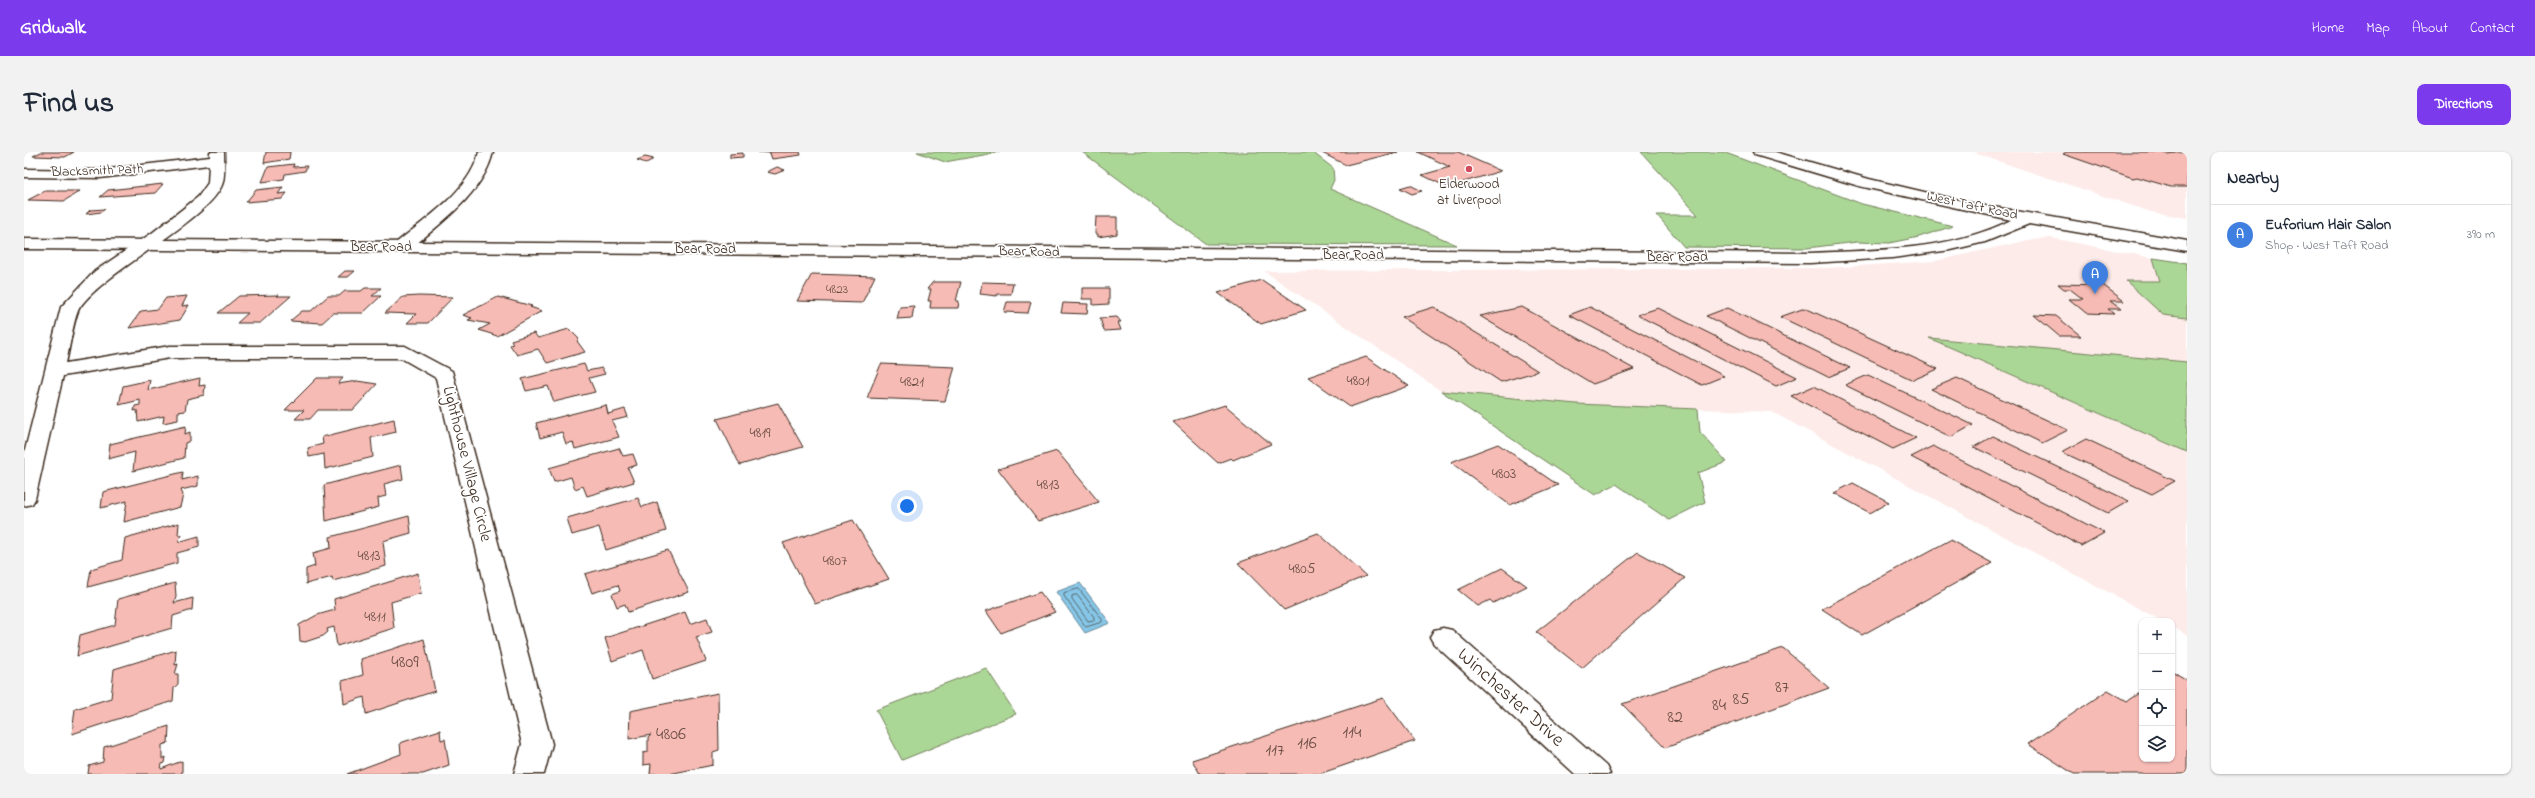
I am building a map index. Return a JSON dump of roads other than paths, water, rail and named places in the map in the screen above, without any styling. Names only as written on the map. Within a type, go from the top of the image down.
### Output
[{"type":"street","points":[[402,247],[462,193],[483,167],[486,152]]},
{"type":"street","name":"West Taft Road","points":[[1760,152],[1919,195],[2028,218],[2187,246]]},
{"type":"street","points":[[24,499],[56,371],[70,307],[101,275],[146,245],[203,200],[215,183],[217,156]]},
{"type":"street","name":"Blacksmith Path","points":[[24,173],[100,174],[217,156]]},
{"type":"street","name":"Bear Road","points":[[24,244],[1810,258],[1909,251],[1953,244],[1998,232],[2028,218]]},
{"type":"street","name":"Lighthouse Village Circle","points":[[56,371],[170,352],[405,352],[445,375],[536,744],[529,774]]},
{"type":"street","name":"Winchester Drive","points":[[1443,637],[1595,774]]},
{"type":"water","points":[[1080,583],[1110,623],[1085,633],[1056,592]]},
{"type":"place","name":"Elderwood at Liverpool","points":[[1469,169]]},
{"type":"place","name":"Euforium Hair Salon","points":[[2095,294]]}]
